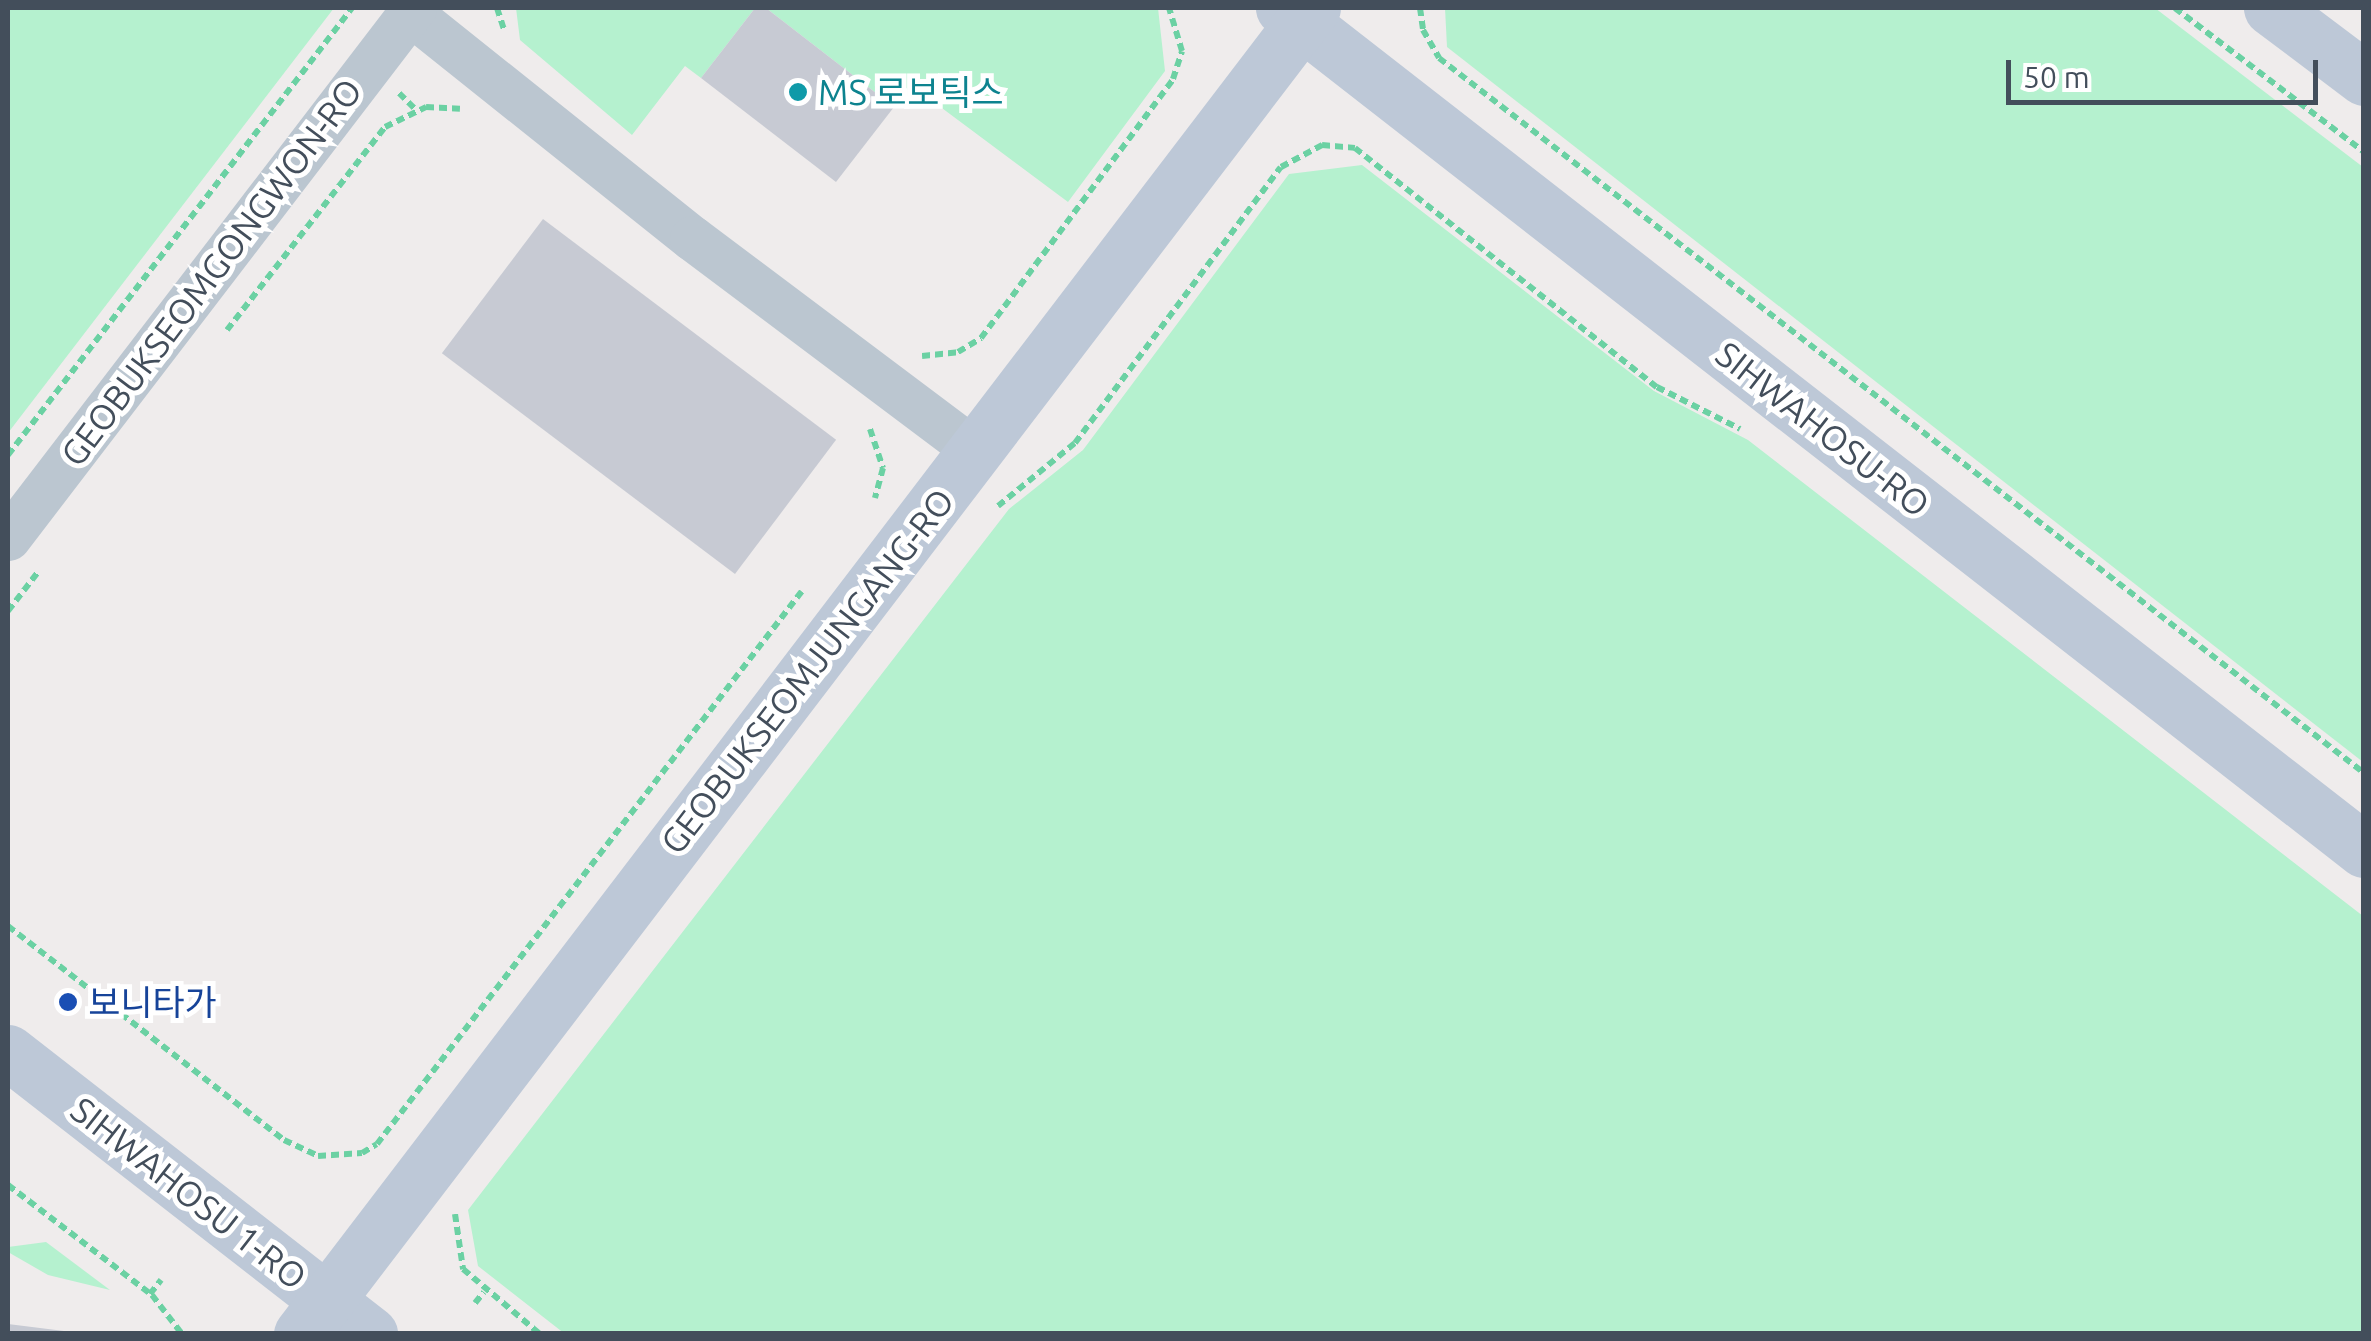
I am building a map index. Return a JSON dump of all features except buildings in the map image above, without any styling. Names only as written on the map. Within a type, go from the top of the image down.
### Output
[{"type":"street","points":[[2271,8],[2357,60]]},
{"type":"street","points":[[412,10],[692,238],[976,452]]},
{"type":"street","name":"GEOBUKSEOMGONGWON-RO","points":[[8,538],[412,10]]},
{"type":"street","name":"GEOBUKSEOMJUNGANG-RO","points":[[313,1316],[976,452],[1299,12]]},
{"type":"street","name":"SIHWAHOSU-RO","points":[[1299,12],[2364,850]]},
{"type":"street","name":"SIHWAHOSU 1-RO","points":[[8,1052],[313,1316],[370,1334]]},
{"type":"path","points":[[8,455],[352,8]]},
{"type":"path","points":[[1420,8],[1423,30],[1440,58],[2364,774]]},
{"type":"path","points":[[2175,8],[2364,152]]},
{"type":"path","points":[[1173,9],[1180,64],[1192,74]]},
{"type":"path","points":[[908,354],[958,352],[981,338],[1180,64]]},
{"type":"path","points":[[398,92],[416,110]]},
{"type":"path","points":[[215,346],[386,127],[416,110],[448,106],[474,114]]},
{"type":"path","points":[[1355,148],[1360,139]]},
{"type":"path","points":[[989,517],[1076,444],[1294,156],[1322,145],[1355,148],[1657,388],[1758,437]]},
{"type":"path","points":[[1288,150],[1294,156]]},
{"type":"path","points":[[866,423],[882,468],[869,505]]},
{"type":"path","points":[[8,611],[44,564]]},
{"type":"path","points":[[8,926],[274,1131],[318,1156],[362,1153],[376,1144],[810,582]]},
{"type":"path","points":[[266,1141],[274,1131]]},
{"type":"path","points":[[362,1153],[370,1162]]},
{"type":"path","points":[[8,1185],[150,1294],[182,1334]]},
{"type":"path","points":[[460,1204],[452,1228],[458,1257],[484,1292],[540,1334]]},
{"type":"path","points":[[150,1294],[161,1280]]},
{"type":"path","points":[[476,1303],[484,1292]]},
{"type":"green space","points":[[8,8],[334,8],[8,433]]},
{"type":"green space","points":[[516,8],[755,8],[701,78],[685,66],[632,135],[520,40]]},
{"type":"green space","points":[[766,8],[1158,8],[1165,71],[1068,202],[911,85],[894,107]]},
{"type":"green space","points":[[1445,8],[2155,8],[2363,167],[2363,762],[1447,47]]},
{"type":"green space","points":[[1362,165],[1654,391],[1748,440],[2363,916],[2363,1333],[565,1334],[478,1266],[468,1210],[1009,509],[1083,450],[1289,174]]},
{"type":"green space","points":[[46,1242],[110,1290],[48,1275],[8,1252],[8,1247]]},
{"type":"place","name":"MS 로보틱스","points":[[798,92]]},
{"type":"place","name":"보니타가","points":[[68,1002]]}]
